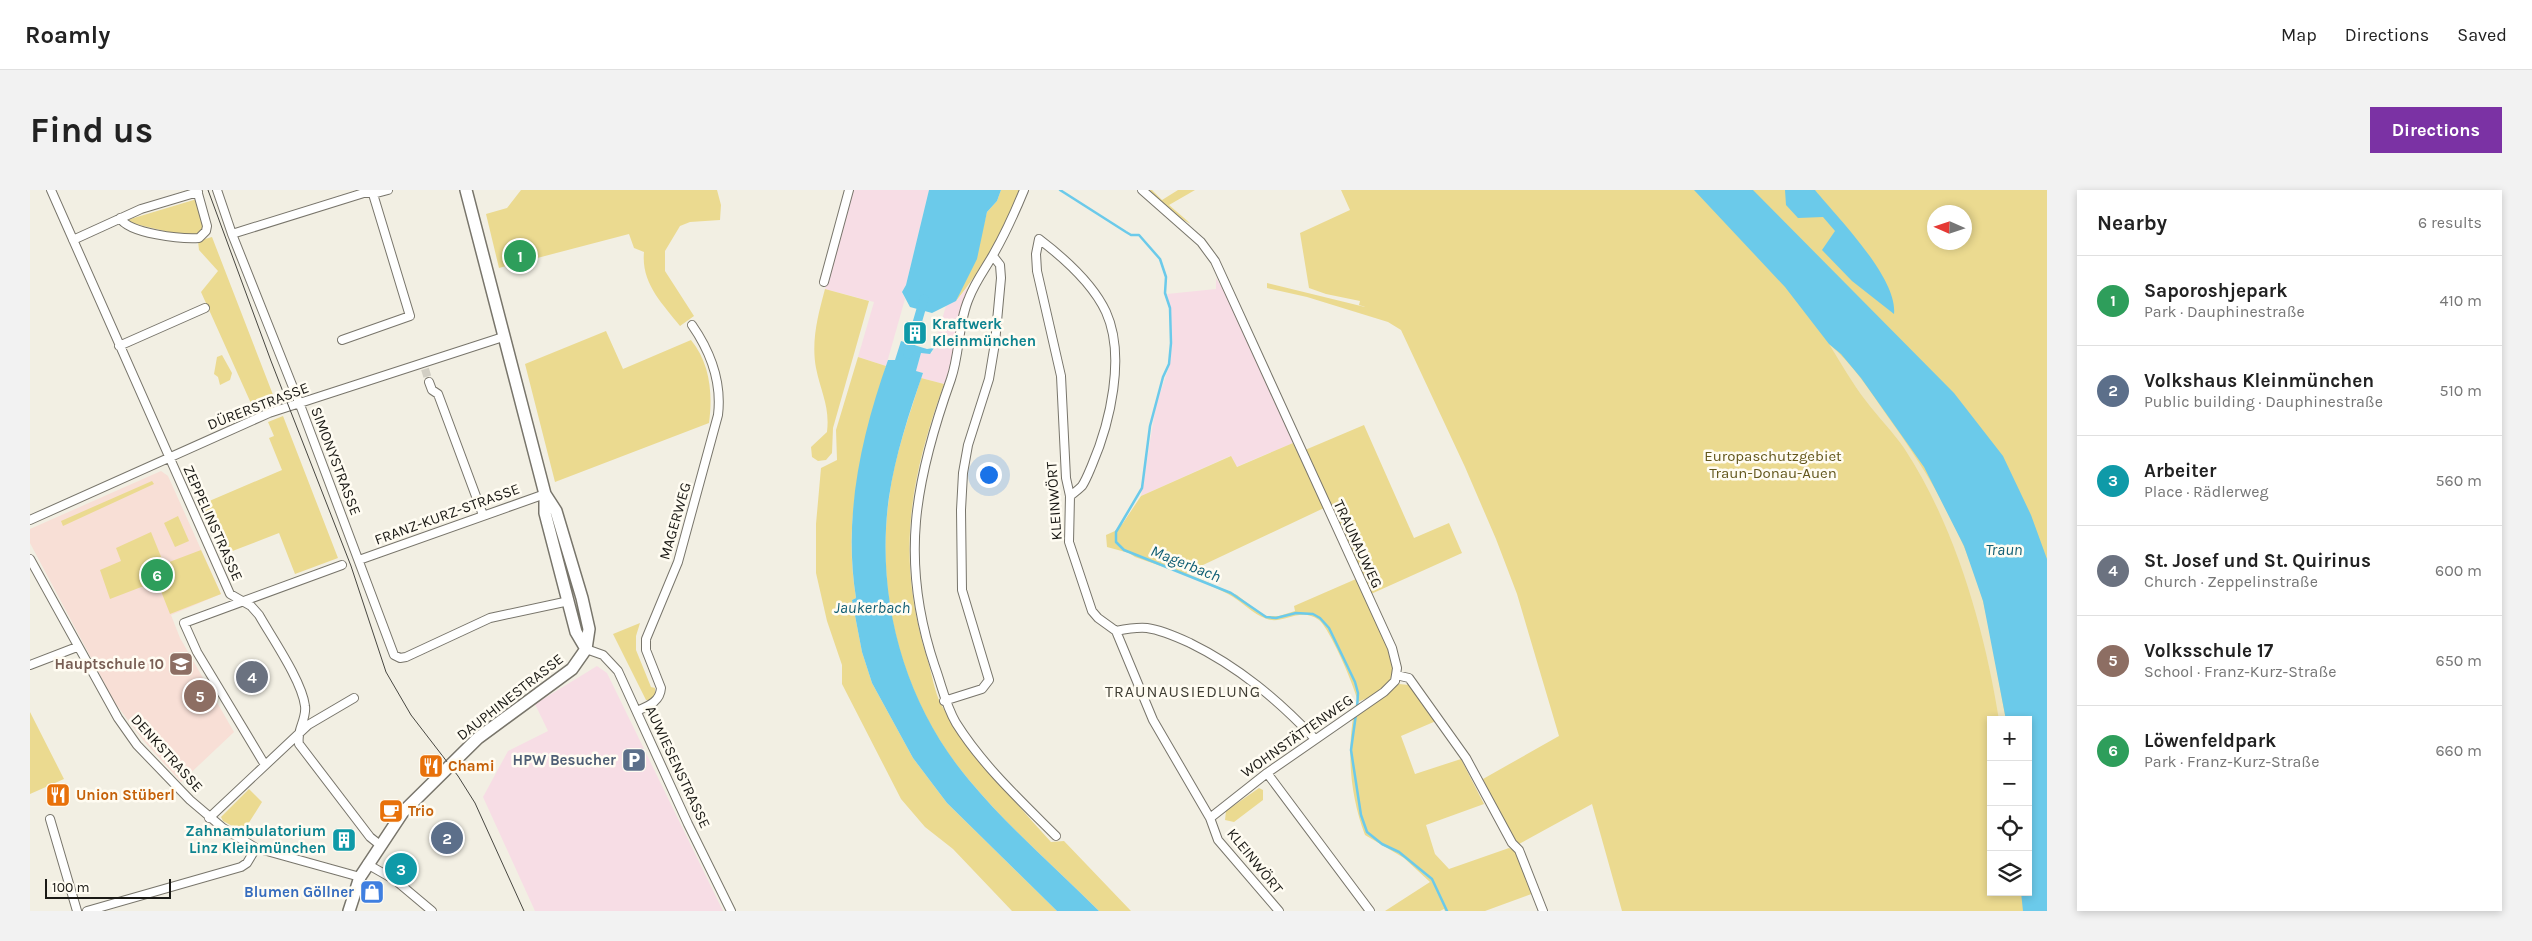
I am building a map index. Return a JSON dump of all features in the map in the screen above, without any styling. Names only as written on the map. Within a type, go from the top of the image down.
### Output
[{"type":"main road","points":[[466,190],[545,494],[545,513],[576,632],[586,649]]},
{"type":"main road","points":[[545,494],[556,511],[582,598],[589,629],[586,649]]},
{"type":"main road","name":"DAUPHINESTRASSE","points":[[348,911],[360,878],[403,812],[468,747],[514,710],[572,668],[586,649]]},
{"type":"street","name":"ZEPPELINSTRASSE","points":[[51,190],[168,458],[230,594],[251,606],[259,615],[301,691],[305,713],[299,744],[370,838],[380,845]]},
{"type":"street","name":"SIMONYSTRASSE","points":[[217,190],[232,234],[359,560],[392,652],[396,657],[406,657],[498,615],[569,601]]},
{"type":"street","points":[[232,234],[369,192],[388,190]]},
{"type":"street","points":[[824,282],[849,190]]},
{"type":"street","points":[[1024,190],[1016,211],[993,256],[977,279],[967,300],[959,354],[927,452],[915,521],[914,553],[916,592],[944,701],[978,753],[1008,788],[1056,836]]},
{"type":"street","name":"TRAUNAUWEG","points":[[1142,190],[1200,242],[1215,261],[1392,648],[1397,668],[1396,675]]},
{"type":"street","points":[[73,240],[120,218],[141,209],[198,191],[207,226],[206,231],[199,238],[171,236],[126,225],[120,218]]},
{"type":"street","points":[[342,340],[410,316],[369,192]]},
{"type":"street","name":"KLEINWÖRT","points":[[1070,496],[1082,486],[1088,474],[1105,425],[1113,395],[1114,339],[1112,327],[1096,294],[1040,239],[1036,254],[1037,271],[1061,376],[1066,478],[1070,496],[1069,542],[1092,611],[1098,618],[1116,630],[1153,720],[1210,818],[1218,840],[1279,911]]},
{"type":"street","points":[[944,701],[982,689],[988,680],[962,590],[961,510],[963,473],[968,445],[990,374],[995,343],[1001,278],[1000,265],[993,256]]},
{"type":"street","points":[[120,346],[205,308]]},
{"type":"street","name":"MAGERWEG","points":[[637,711],[653,703],[660,694],[661,688],[646,650],[646,639],[678,562],[718,415],[719,400],[714,368],[702,339],[692,325]]},
{"type":"street","name":"DÜRERSTRASSE","points":[[30,520],[269,413],[423,366],[503,337]]},
{"type":"street","points":[[429,382],[432,390],[438,394],[483,515]]},
{"type":"street","name":"FRANZ-KURZ-STRASSE","points":[[359,560],[545,494]]},
{"type":"street","name":"DENKSTRASSE","points":[[30,559],[77,647],[114,711],[137,745],[209,818],[256,848],[360,878]]},
{"type":"street","points":[[265,765],[197,652],[184,623],[342,565]]},
{"type":"street","points":[[1116,630],[1153,629],[1183,640],[1212,654],[1268,692],[1315,739]]},
{"type":"street","points":[[30,665],[77,647]]},
{"type":"street","name":"AUWIESENSTRASSE","points":[[586,649],[603,655],[612,663],[637,711],[688,824],[731,911]]},
{"type":"street","points":[[1396,675],[1409,678],[1466,758],[1512,844],[1519,850],[1543,911]]},
{"type":"street","name":"WOHNSTÄTTENWEG","points":[[1210,818],[1267,773],[1389,687],[1396,675]]},
{"type":"street","points":[[209,818],[318,717],[354,698]]},
{"type":"street","points":[[1267,773],[1370,911]]},
{"type":"street","points":[[50,819],[77,911]]},
{"type":"street","points":[[87,911],[241,867],[247,863],[256,848]]},
{"type":"street","points":[[368,864],[395,880],[432,911]]},
{"type":"shaded area","points":[[852,190],[929,190],[906,285],[902,292],[905,299],[886,366],[858,357],[874,302],[825,289]]},
{"type":"shaded area","points":[[1216,278],[1228,298],[1293,443],[1236,467],[1230,456],[1141,496],[1156,405],[1170,364],[1172,343],[1170,307],[1167,294],[1216,289]]},
{"type":"shaded area","points":[[968,287],[955,352],[944,384],[921,378],[923,373],[916,371],[921,353],[932,353],[946,306],[956,301]]},
{"type":"shaded area","points":[[161,471],[168,476],[221,594],[171,615],[180,638],[234,732],[181,782],[143,740],[115,703],[30,543],[30,529]]},
{"type":"shaded area","points":[[597,666],[607,673],[723,911],[535,911],[483,797],[508,751],[548,731],[535,704]]},
{"type":"green space","points":[[521,190],[717,190],[721,205],[720,220],[690,222],[680,226],[665,251],[665,271],[694,316],[680,326],[666,309],[649,283],[644,263],[644,252],[634,248],[629,234],[499,268],[486,214],[507,208]]},
{"type":"green space","points":[[1001,190],[1019,190],[992,248],[956,301],[979,244],[987,212],[997,201]]},
{"type":"green space","points":[[1148,190],[1152,190],[1162,200],[1178,190],[1195,190],[1169,205],[1191,224],[1174,213]]},
{"type":"green space","name":"Europaschutzgebiet Traun-Donau-Auen","points":[[1341,190],[2047,190],[2047,911],[1622,911],[1592,804],[1519,844],[1517,843],[1496,807],[1483,779],[1559,736],[1517,594],[1465,467],[1401,330],[1388,322],[1307,297],[1267,288],[1267,283],[1365,307],[1359,305],[1360,301],[1326,294],[1309,288],[1300,233],[1350,210]]},
{"type":"green space","points":[[197,199],[205,226],[198,235],[177,234],[127,222],[127,220]]},
{"type":"green space","points":[[212,237],[275,400],[254,410],[201,292],[218,271],[199,250],[198,241]]},
{"type":"green space","points":[[825,289],[869,301],[833,428],[832,453],[826,460],[818,461],[812,457],[811,447],[827,432],[828,423],[816,368],[814,348],[818,318]]},
{"type":"green space","points":[[606,331],[623,369],[691,340],[702,359],[709,379],[711,401],[709,423],[555,482],[525,364]]},
{"type":"green space","points":[[222,355],[232,373],[230,380],[220,385],[218,377],[214,374],[217,357]]},
{"type":"green space","points":[[858,357],[886,366],[863,452],[854,508],[852,537],[852,567],[856,598],[852,600],[862,652],[872,683],[913,758],[947,803],[1057,911],[1012,911],[953,849],[925,827],[901,799],[842,684],[842,665],[827,621],[816,573],[816,524],[821,468],[837,460],[836,430]]},
{"type":"green space","points":[[921,378],[944,384],[922,454],[915,487],[910,553],[917,621],[939,701],[984,764],[1051,842],[1064,841],[1131,911],[1099,911],[1000,814],[969,780],[946,750],[927,717],[911,683],[899,647],[891,610],[886,573],[886,535],[894,467]]},
{"type":"green space","points":[[283,416],[338,558],[295,574],[279,533],[222,555],[200,505],[282,470],[269,438],[274,436],[268,422]]},
{"type":"green space","points":[[1364,425],[1414,538],[1449,523],[1462,553],[1371,594],[1305,450]]},
{"type":"green space","points":[[1293,443],[1324,508],[1186,573],[1237,595],[1258,612],[1267,616],[1279,616],[1295,611],[1294,606],[1356,579],[1387,645],[1392,671],[1390,680],[1384,688],[1358,702],[1342,659],[1324,625],[1319,620],[1305,615],[1279,620],[1267,619],[1233,597],[1206,583],[1135,557],[1129,553],[1107,547],[1106,535],[1115,531],[1123,523],[1141,496],[1231,456],[1237,467]]},
{"type":"green space","points":[[152,481],[154,484],[63,526],[61,521]]},
{"type":"green space","points":[[178,516],[189,541],[175,547],[164,523]]},
{"type":"green space","points":[[151,532],[164,564],[201,550],[221,594],[170,614],[157,581],[110,599],[100,570],[121,561],[116,548]]},
{"type":"green space","points":[[640,623],[636,636],[636,650],[651,687],[655,688],[655,694],[650,700],[646,700],[613,634]]},
{"type":"green space","points":[[1399,684],[1409,685],[1436,721],[1401,736],[1415,774],[1461,759],[1484,804],[1426,825],[1435,854],[1449,869],[1509,848],[1515,850],[1534,893],[1485,911],[1445,911],[1444,909],[1440,911],[1385,911],[1430,882],[1404,858],[1365,835],[1353,792],[1350,748],[1353,718]]},
{"type":"green space","points":[[30,712],[64,779],[30,794]]},
{"type":"green space","points":[[1259,788],[1263,790],[1263,800],[1234,822],[1225,820],[1226,811]]},
{"type":"green space","points":[[249,789],[262,802],[243,832],[223,821],[221,817]]},
{"type":"sand","points":[[1829,344],[1861,378],[1903,438],[1944,504],[1955,527],[1966,551],[1983,601],[2005,716],[1998,716],[1976,615],[1953,544],[1938,510],[1904,448],[1851,380]]},
{"type":"water","points":[[929,190],[1001,190],[997,201],[987,212],[977,259],[956,301],[932,313],[910,307],[902,292],[906,285]]},
{"type":"water","name":"Traun","points":[[1694,190],[1753,190],[1954,393],[2003,456],[2031,515],[2047,559],[2047,911],[2023,911],[2021,896],[2032,896],[2032,716],[2005,716],[1983,601],[1964,546],[1924,467],[1861,378],[1841,354],[1829,344],[1785,287]]},
{"type":"water","points":[[1785,190],[1815,190],[1877,266],[1893,299],[1894,314],[1852,281],[1822,250],[1835,231],[1823,217],[1798,218],[1786,205]]},
{"type":"water","name":"Jaukerbach","points":[[901,341],[927,349],[934,348],[930,354],[921,353],[916,371],[923,373],[895,466],[889,497],[886,535],[886,573],[891,610],[899,647],[911,683],[927,717],[946,750],[969,780],[1016,831],[1099,911],[1057,911],[947,803],[913,758],[872,683],[862,652],[852,600],[856,598],[853,568],[853,507],[863,447],[878,389],[888,360],[895,360]]},
{"type":"waterway","name":"Magerbach","points":[[1060,190],[1131,235],[1139,235],[1160,259],[1166,277],[1165,293],[1170,308],[1171,343],[1169,364],[1163,377],[1150,426],[1142,488],[1116,532],[1116,542],[1124,550],[1231,593],[1266,617],[1276,618],[1296,613],[1313,614],[1320,618],[1329,628],[1355,682],[1358,693],[1357,709]]},
{"type":"waterway","points":[[908,354],[924,299]]},
{"type":"waterway","name":"Magerbach","points":[[1356,714],[1351,750],[1361,815],[1367,832],[1382,844],[1399,852],[1432,879],[1447,911]]},
{"type":"tunnel","points":[[425,369],[429,382]]},
{"type":"tram line","points":[[208,190],[271,361],[351,566],[386,672],[411,715],[458,776],[475,803],[524,911]]},
{"type":"place","name":"Saporoshjepark","points":[[520,256]]},
{"type":"place","name":"Kraftwerk Kleinmünchen","points":[[915,333]]},
{"type":"place","name":"Löwenfeldpark","points":[[157,575]]},
{"type":"place","name":"Hauptschule 10","points":[[181,664]]},
{"type":"place","name":"St. Josef und St. Quirinus","points":[[252,677]]},
{"type":"place","name":"Volksschule 17","points":[[200,696]]},
{"type":"place","name":"HPW Besucher","points":[[634,760]]},
{"type":"place","name":"Chami","points":[[431,766]]},
{"type":"place","name":"Union Stüberl","points":[[58,795]]},
{"type":"place","name":"Trio","points":[[391,811]]},
{"type":"place","name":"Volkshaus Kleinmünchen","points":[[447,838]]},
{"type":"place","name":"Zahnambulatorium Linz Kleinmünchen","points":[[344,840]]},
{"type":"place","name":"Arbeiter","points":[[401,869]]},
{"type":"place","name":"Blumen Göllner","points":[[372,892]]},
{"type":"district","name":"TRAUNAUSIEDLUNG","points":[[1183,691]]}]
